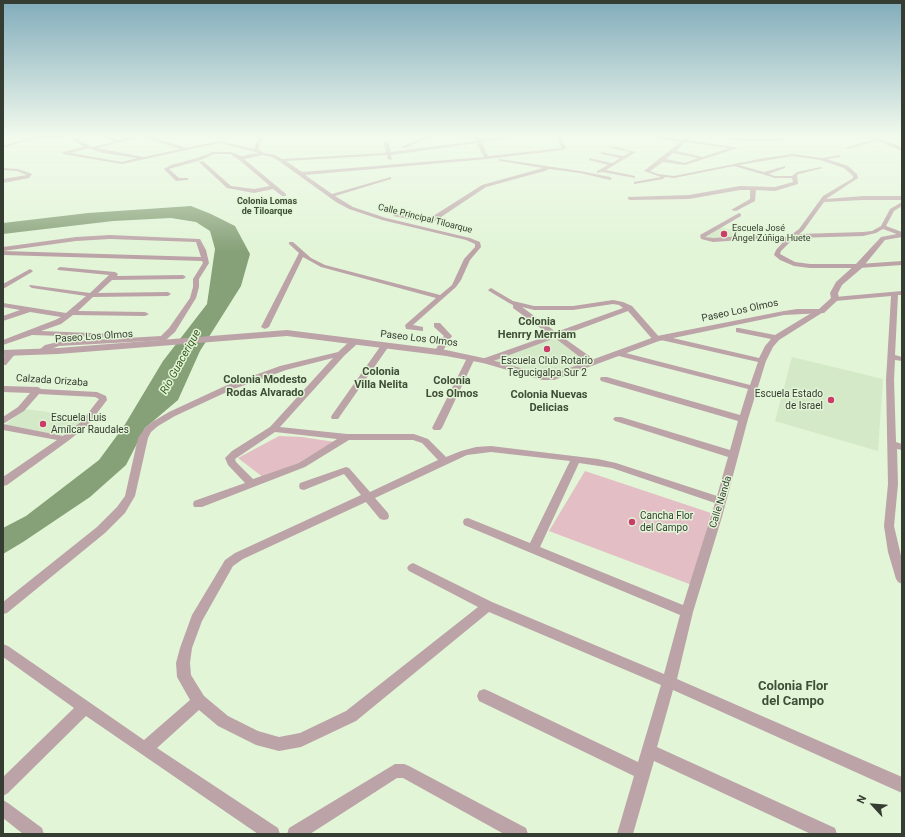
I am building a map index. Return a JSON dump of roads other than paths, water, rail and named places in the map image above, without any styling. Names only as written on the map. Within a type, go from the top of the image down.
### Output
[{"type":"street","points":[[3,181],[26,177],[30,174]]},
{"type":"street","points":[[172,174],[178,180],[186,179]]},
{"type":"street","points":[[215,174],[229,187],[254,190],[274,187]]},
{"type":"street","points":[[259,174],[284,195]]},
{"type":"street","name":"Calle Principal Tiloarque","points":[[301,174],[344,205],[364,213],[468,239],[478,243],[478,246],[467,259],[454,286],[409,325],[409,327],[420,329]]},
{"type":"street","points":[[338,194],[355,205],[389,215],[430,221],[484,186],[528,174]]},
{"type":"street","points":[[599,174],[610,179]]},
{"type":"street","points":[[619,174],[633,177]]},
{"type":"street","points":[[654,174],[674,177]]},
{"type":"street","points":[[636,182],[690,174]]},
{"type":"street","points":[[764,174],[775,177],[794,177]]},
{"type":"street","points":[[630,198],[689,197],[740,188],[774,189],[796,183],[794,177],[795,174]]},
{"type":"street","points":[[854,174],[856,178],[822,200],[801,230],[778,251],[777,255],[794,264],[810,266],[859,266],[902,263]]},
{"type":"street","points":[[331,196],[389,178]]},
{"type":"street","points":[[753,189],[753,200],[702,236],[703,238],[713,240],[757,237],[791,238],[863,234],[874,232],[883,227],[892,210],[902,204]]},
{"type":"street","points":[[822,200],[902,198]]},
{"type":"street","points":[[883,227],[902,234]]},
{"type":"street","name":"Calle Nanda","points":[[625,834],[669,682],[687,612],[721,501],[743,420],[762,361],[769,346],[776,338],[822,312],[835,299],[834,293],[839,284],[859,266],[872,248],[883,238],[902,234]]},
{"type":"street","points":[[3,249],[76,239],[110,237],[198,240],[206,259],[206,263],[196,280],[193,298],[172,330],[163,338],[58,344],[48,347],[42,352]]},
{"type":"street","points":[[291,243],[309,259],[323,266],[440,297]]},
{"type":"street","points":[[3,253],[206,259]]},
{"type":"street","points":[[265,327],[302,253]]},
{"type":"street","points":[[3,343],[66,316],[115,274],[60,270]]},
{"type":"street","points":[[3,287],[30,271]]},
{"type":"street","points":[[111,278],[183,276]]},
{"type":"street","points":[[32,286],[91,295],[168,294]]},
{"type":"street","points":[[491,290],[511,302],[592,362]]},
{"type":"street","points":[[835,299],[899,294],[891,357],[890,380],[893,484],[889,526],[895,556],[902,579]]},
{"type":"street","points":[[511,302],[534,308],[560,309],[618,302],[629,308],[661,338],[762,361]]},
{"type":"street","points":[[3,304],[66,316],[145,314]]},
{"type":"street","points":[[485,361],[629,308]]},
{"type":"street","points":[[3,319],[31,309]]},
{"type":"street","name":"Paseo Los Olmos","points":[[7,353],[58,351],[275,334],[296,334],[353,343],[438,352],[485,361],[542,377],[554,377],[661,338],[784,313],[797,311],[822,312]]},
{"type":"street","points":[[437,325],[448,336],[438,352]]},
{"type":"street","points":[[739,330],[776,338]]},
{"type":"street","points":[[3,340],[29,331],[121,336]]},
{"type":"street","points":[[250,483],[232,463],[230,458],[234,453],[273,430],[341,354],[353,343]]},
{"type":"street","points":[[335,417],[385,346]]},
{"type":"street","points":[[3,364],[7,353]]},
{"type":"street","points":[[618,353],[753,388]]},
{"type":"street","points":[[3,609],[101,530],[121,510],[130,496],[143,438],[148,430],[155,424],[172,414],[228,388],[283,368],[341,354]]},
{"type":"street","points":[[891,357],[902,359]]},
{"type":"street","points":[[437,428],[471,358]]},
{"type":"street","points":[[604,379],[743,420]]},
{"type":"street","name":"Calzada Orizaba","points":[[3,389],[38,390],[100,396],[103,400],[85,422],[65,439]]},
{"type":"street","points":[[3,421],[21,408],[38,390]]},
{"type":"street","points":[[618,419],[734,456]]},
{"type":"street","points":[[3,427],[65,439]]},
{"type":"street","points":[[273,430],[347,437],[414,437],[425,441],[445,461]]},
{"type":"street","points":[[198,504],[250,483],[302,465],[347,437]]},
{"type":"street","points":[[3,482],[65,439]]},
{"type":"street","points":[[891,443],[902,446]]},
{"type":"street","points":[[488,606],[351,716],[301,740],[279,744],[256,738],[223,721],[199,701],[184,677],[182,663],[196,619],[229,563],[239,556],[445,461],[476,450],[540,454],[613,465],[721,501]]},
{"type":"street","points":[[533,549],[576,459]]},
{"type":"street","points":[[304,486],[346,470],[384,516]]},
{"type":"street","points":[[468,522],[687,612]]},
{"type":"street","points":[[413,568],[488,606],[669,682],[902,785]]},
{"type":"street","points":[[3,650],[145,749],[272,834]]},
{"type":"street","points":[[484,696],[643,772]]},
{"type":"street","points":[[145,749],[199,701]]},
{"type":"street","points":[[3,788],[84,707]]},
{"type":"street","points":[[649,751],[829,834]]},
{"type":"street","points":[[296,834],[395,771],[404,771],[520,834]]},
{"type":"street","points":[[3,808],[36,834]]},
{"type":"water","name":"Río Guacerique","points":[[191,206],[235,226],[250,254],[241,286],[200,351],[178,400],[145,428],[126,465],[90,497],[3,554],[3,528],[26,516],[99,460],[124,426],[163,361],[207,304],[215,249],[210,231],[196,222],[171,218],[113,221],[3,234],[3,223],[88,213]]},
{"type":"place","name":"Escuela José Ángel Zúñiga Huete","points":[[724,234]]},
{"type":"place","name":"Escuela Club Rotario Tegucigalpa Sur 2","points":[[547,349]]},
{"type":"place","name":"Escuela Estado de Israel","points":[[831,400]]},
{"type":"place","name":"Escuela Luis Amílcar Raudales","points":[[43,424]]},
{"type":"place","name":"Cancha Flor del Campo","points":[[632,522]]},
{"type":"district","name":"Colonia Lomas de Tiloarque","points":[[267,208]]},
{"type":"district","name":"Colonia Henrry Merriam","points":[[537,328]]},
{"type":"district","name":"Colonia Villa Nelita","points":[[381,378]]},
{"type":"district","name":"Colonia Modesto Rodas Alvarado","points":[[265,386]]},
{"type":"district","name":"Colonia Los Olmos","points":[[452,387]]},
{"type":"district","name":"Colonia Nuevas Delicias","points":[[549,401]]},
{"type":"district","name":"Colonia Flor del Campo","points":[[793,694]]}]
